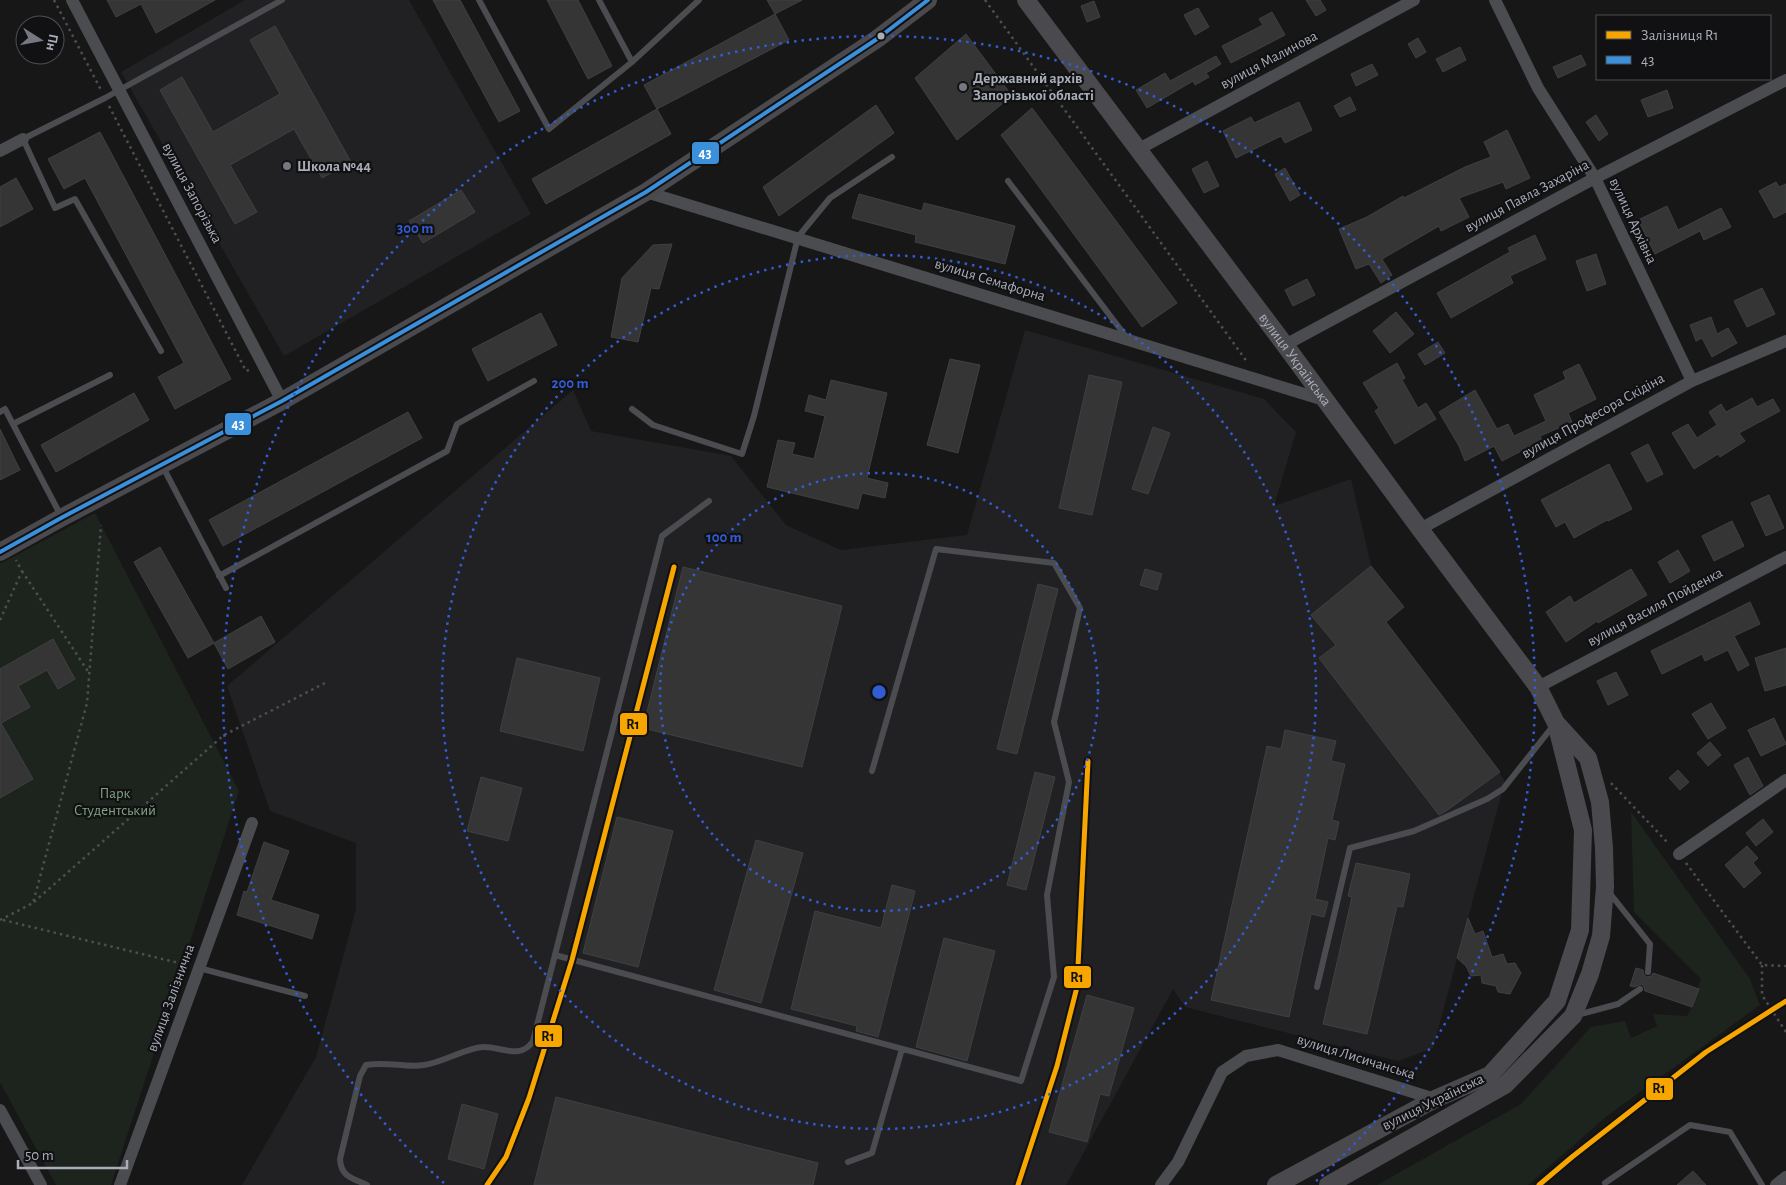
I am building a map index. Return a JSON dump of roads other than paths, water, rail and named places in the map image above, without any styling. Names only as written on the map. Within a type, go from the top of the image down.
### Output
[{"type":"main road","points":[[5,549],[282,401],[646,192],[876,39],[928,0]]},
{"type":"main road","name":"вулиця Українська","points":[[1026,0],[1538,686],[1556,723],[1583,830],[1580,930],[1557,1001],[1490,1075],[1435,1098],[1276,1185]]},
{"type":"main road","name":"вулиця Українська","points":[[1328,1185],[1504,1086],[1573,1016],[1590,974],[1601,936],[1605,887],[1604,848],[1600,802],[1588,758],[1556,723]]},
{"type":"street","name":"вулиця Запорізька","points":[[72,0],[282,401]]},
{"type":"street","name":"вулиця Малинова","points":[[1139,150],[1414,0]]},
{"type":"street","name":"вулиця Архівна","points":[[1495,0],[1538,88],[1595,178],[1692,381]]},
{"type":"street","name":"вулиця Павла Захаріна","points":[[1285,345],[1595,178],[1786,80]]},
{"type":"street","points":[[0,151],[24,139]]},
{"type":"street","name":"вулиця Семафорна","points":[[646,192],[798,237],[1324,400]]},
{"type":"street","name":"вулиця Професора Скідіна","points":[[1420,529],[1692,381],[1786,341]]},
{"type":"street","name":"вулиця Василя Пойденка","points":[[1538,686],[1786,557]]},
{"type":"street","points":[[1679,854],[1786,780]]},
{"type":"street","name":"вулиця Залізнична","points":[[120,1185],[252,823]]},
{"type":"street","name":"вулиця Лисичанська","points":[[1161,1185],[1178,1162],[1222,1072],[1246,1056],[1278,1050],[1435,1098]]},
{"type":"street","points":[[0,1110],[41,1185]]},
{"type":"street","points":[[1776,1185],[1786,1177]]},
{"type":"lane","points":[[161,350],[75,199],[55,208],[24,139],[282,0]]},
{"type":"lane","points":[[479,0],[549,128],[632,62],[699,0]]},
{"type":"lane","points":[[598,0],[632,62]]},
{"type":"lane","points":[[632,409],[653,425],[742,454],[754,416],[798,237],[830,198],[892,158]]},
{"type":"lane","points":[[1008,181],[1127,339]]},
{"type":"lane","points":[[13,424],[110,375]]},
{"type":"lane","points":[[219,576],[447,452],[457,424],[534,381]]},
{"type":"lane","points":[[0,401],[2,410],[13,424],[62,518]]},
{"type":"lane","points":[[162,466],[226,588]]},
{"type":"lane","points":[[366,1185],[347,1176],[341,1168],[340,1158],[360,1076],[366,1066],[378,1063],[424,1066],[482,1047],[520,1052],[528,1049],[555,955],[662,536],[710,501]]},
{"type":"lane","points":[[555,955],[1021,1081],[1054,977],[1047,895],[1069,782],[1054,722],[1080,608],[1054,563],[936,549],[872,771]]},
{"type":"lane","points":[[1317,987],[1350,848],[1414,832],[1487,799],[1503,789],[1556,723]]},
{"type":"lane","points":[[1605,887],[1650,944],[1648,972]]},
{"type":"lane","points":[[199,968],[305,996]]},
{"type":"lane","points":[[1573,1016],[1618,1004],[1640,989]]},
{"type":"lane","points":[[848,1162],[872,1153],[902,1049]]},
{"type":"lane","points":[[1605,1183],[1690,1125],[1730,1132],[1762,1185]]},
{"type":"rail line","name":"R1","points":[[487,1185],[506,1157],[529,1098],[572,960],[674,567]]},
{"type":"rail line","name":"R1","points":[[1018,1185],[1057,1066],[1077,987],[1088,761]]},
{"type":"rail line","name":"R1","points":[[1539,1185],[1706,1052],[1786,1001]]},
{"type":"place","name":"Державний архів Запорізької області","points":[[963,87]]},
{"type":"place","name":"Школа №44","points":[[287,166]]},
{"type":"park label","name":"Парк Студентський","points":[[115,802]]}]
